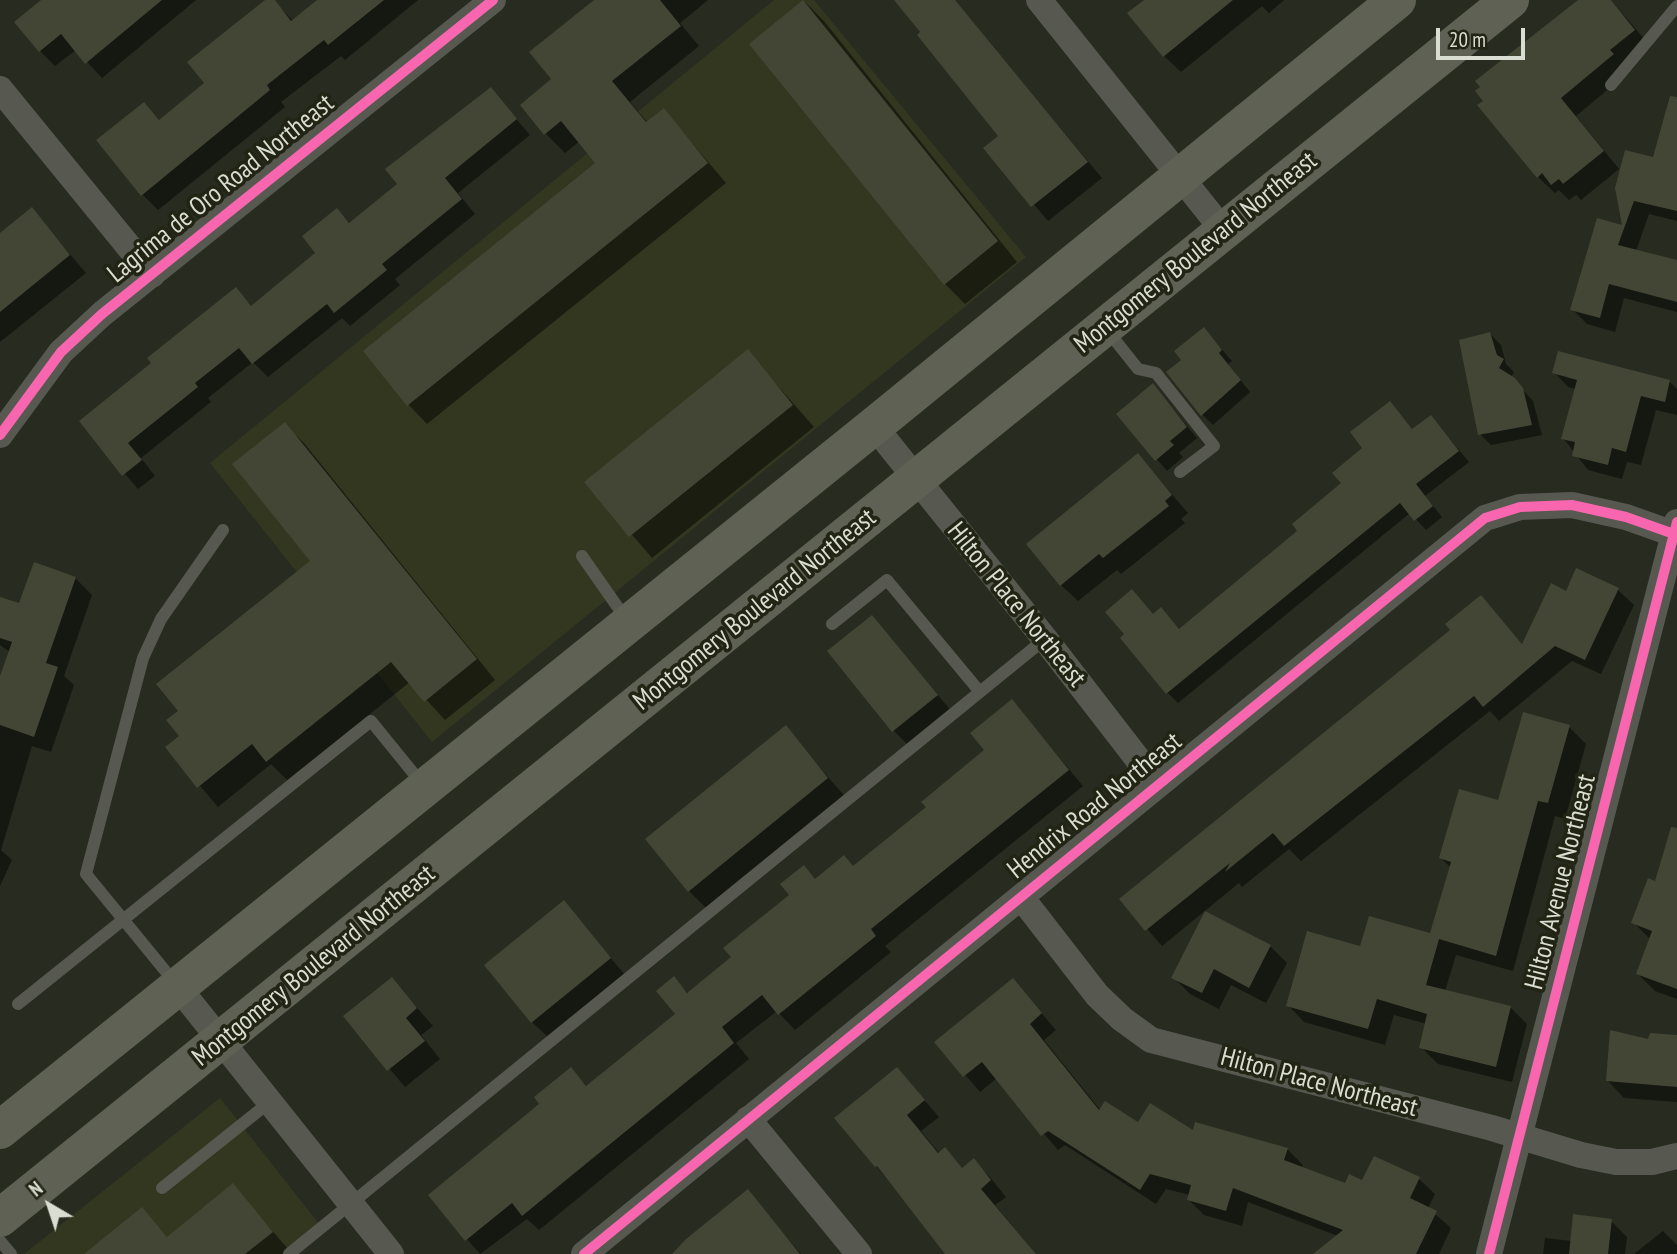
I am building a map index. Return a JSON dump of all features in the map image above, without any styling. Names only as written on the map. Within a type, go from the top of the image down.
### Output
[{"type":"main road","points":[[0,1130],[874,426],[1397,0]]},
{"type":"main road","name":"Montgomery Boulevard Northeast","points":[[0,1218],[223,1041],[1510,0]]},
{"type":"street","name":"Lagrima de Oro Road Northeast","points":[[0,435],[61,352],[152,275],[493,0]]},
{"type":"street","points":[[1040,0],[1223,230]]},
{"type":"street","points":[[0,89],[152,275]]},
{"type":"street","name":"Hilton Place Northeast","points":[[874,426],[1045,639],[1157,785]]},
{"type":"street","name":"Hendrix Road Northeast","points":[[584,1254],[1485,518],[1520,507],[1572,505],[1675,528]]},
{"type":"street","name":"Hilton Avenue Northeast","points":[[1489,1254],[1675,528]]},
{"type":"street","name":"Hilton Place Northeast","points":[[1021,897],[1097,995],[1122,1019],[1151,1040],[1616,1162],[1652,1162],[1677,1156]]},
{"type":"street","points":[[178,987],[391,1254]]},
{"type":"street","points":[[748,1119],[859,1254]]},
{"type":"lane","points":[[1611,85],[1677,6]]},
{"type":"lane","points":[[1105,327],[1138,369],[1156,373],[1214,446],[1180,472]]},
{"type":"lane","points":[[178,987],[86,874],[143,658],[161,619],[223,530]]},
{"type":"lane","points":[[582,556],[629,624]]},
{"type":"lane","points":[[832,624],[887,580],[980,692]]},
{"type":"lane","points":[[289,1254],[1045,639]]},
{"type":"lane","points":[[18,1004],[371,721],[425,788]]},
{"type":"lane","points":[[162,1188],[271,1101]]},
{"type":"lane","points":[[0,1241],[11,1254]]},
{"type":"shaded area","points":[[774,0],[814,0],[1026,257],[432,742],[210,463]]},
{"type":"shaded area","points":[[220,1098],[323,1229],[292,1254],[24,1254]]},
{"type":"building","points":[[41,0],[162,0],[85,64],[61,34],[39,52],[14,22]]},
{"type":"building","points":[[265,0],[275,0],[291,21],[317,0],[384,0],[328,45],[324,40],[267,85],[270,90],[141,196],[96,140],[144,102],[159,120],[204,83],[187,62]]},
{"type":"building","points":[[594,0],[660,0],[681,26],[612,81],[646,122],[664,108],[708,163],[407,406],[363,351],[595,163],[561,121],[544,135],[520,105],[551,79],[529,52]]},
{"type":"building","points":[[803,0],[998,241],[944,285],[749,44]]},
{"type":"building","points":[[894,0],[955,0],[1088,162],[1031,207],[983,148],[998,136],[917,35],[920,32]]},
{"type":"building","points":[[1144,0],[1233,0],[1163,57],[1127,13]]},
{"type":"building","points":[[1578,0],[1611,0],[1635,30],[1610,50],[1614,54],[1561,98],[1604,151],[1563,184],[1559,179],[1551,185],[1542,173],[1537,178],[1477,105],[1483,101],[1475,91],[1480,87],[1475,81]]},
{"type":"building","points":[[491,87],[517,119],[445,178],[462,199],[382,264],[387,270],[334,313],[327,304],[252,364],[239,348],[195,383],[198,387],[128,443],[142,460],[122,476],[79,421],[151,363],[147,358],[236,287],[251,306],[315,253],[302,236],[337,208],[349,223],[397,184],[385,169]]},
{"type":"building","points":[[1670,96],[1677,97],[1677,211],[1634,201],[1618,245],[1677,260],[1677,302],[1609,284],[1600,318],[1570,310],[1597,218],[1622,225],[1615,188],[1625,150],[1653,157]]},
{"type":"building","points":[[32,207],[70,255],[0,312],[0,233]]},
{"type":"building","points":[[1204,327],[1222,350],[1219,353],[1241,380],[1201,416],[1166,372],[1181,360],[1174,351]]},
{"type":"building","points":[[1490,332],[1497,355],[1504,359],[1499,368],[1515,378],[1523,388],[1532,425],[1478,435],[1459,340]]},
{"type":"building","points":[[748,349],[793,405],[629,537],[584,482]]},
{"type":"building","points":[[1558,351],[1670,380],[1665,402],[1641,396],[1626,452],[1612,448],[1608,465],[1572,456],[1575,442],[1561,439],[1577,380],[1552,373]]},
{"type":"building","points":[[1153,383],[1187,427],[1170,441],[1174,445],[1155,461],[1116,414]]},
{"type":"building","points":[[1390,401],[1412,429],[1431,415],[1459,451],[1416,484],[1433,506],[1414,521],[1400,503],[1166,694],[1120,638],[1124,634],[1105,612],[1132,589],[1153,614],[1161,607],[1179,629],[1297,531],[1292,524],[1341,483],[1332,473],[1362,448],[1350,432]]},
{"type":"building","points":[[285,422],[477,659],[424,702],[391,662],[266,762],[252,744],[197,788],[165,747],[179,736],[166,720],[178,711],[156,684],[310,561],[232,464]]},
{"type":"building","points":[[1138,453],[1172,495],[1165,501],[1169,506],[1103,558],[1099,554],[1060,586],[1026,544]]},
{"type":"building","points":[[34,562],[76,577],[46,663],[58,667],[34,737],[0,725],[0,676],[12,642],[0,638],[0,597],[19,603]]},
{"type":"building","points":[[1576,568],[1619,588],[1585,660],[1555,646],[1483,707],[1474,696],[1284,846],[1273,833],[1225,872],[1230,863],[1145,931],[1119,899],[1450,630],[1445,624],[1481,595],[1522,644],[1551,583],[1566,591]]},
{"type":"building","points":[[872,615],[938,695],[892,732],[827,651]]},
{"type":"building","points":[[1012,699],[1069,770],[871,929],[876,936],[778,1015],[762,995],[722,1027],[734,1043],[522,1216],[512,1203],[465,1241],[428,1195],[539,1104],[534,1097],[571,1067],[586,1086],[675,1014],[656,991],[674,976],[687,993],[731,957],[723,948],[789,895],[780,884],[804,865],[815,879],[844,855],[853,866],[926,807],[921,802],[984,750],[970,733]]},
{"type":"building","points":[[1523,712],[1570,725],[1548,803],[1538,801],[1496,956],[1439,939],[1426,985],[1511,1006],[1496,1067],[1419,1048],[1427,1014],[1377,999],[1368,1029],[1286,1006],[1307,931],[1360,946],[1369,916],[1430,933],[1451,862],[1439,858],[1459,789],[1498,800]]},
{"type":"building","points":[[786,725],[828,778],[688,892],[645,839]]},
{"type":"building","points":[[1671,827],[1677,828],[1677,989],[1636,974],[1652,931],[1631,923],[1648,878],[1655,881]]},
{"type":"building","points":[[564,900],[611,958],[531,1023],[484,965]]},
{"type":"building","points":[[1205,911],[1271,945],[1249,988],[1214,969],[1202,993],[1171,978]]},
{"type":"building","points":[[392,977],[417,1008],[406,1018],[425,1041],[387,1071],[343,1016]]},
{"type":"building","points":[[1013,978],[1042,1013],[1030,1024],[1099,1110],[1105,1101],[1138,1122],[1150,1103],[1193,1130],[1195,1122],[1288,1148],[1284,1160],[1345,1183],[1349,1174],[1362,1180],[1374,1156],[1420,1177],[1410,1198],[1437,1211],[1416,1254],[1313,1254],[1343,1230],[1233,1188],[1226,1211],[1187,1200],[1191,1185],[1150,1174],[1140,1190],[1048,1131],[1041,1136],[982,1062],[963,1077],[934,1042]]},
{"type":"building","points":[[1610,1030],[1648,1039],[1650,1033],[1677,1035],[1677,1087],[1606,1081]]},
{"type":"building","points":[[897,1067],[925,1100],[907,1115],[938,1153],[945,1147],[962,1168],[974,1158],[991,1180],[981,1189],[1036,1254],[945,1254],[877,1166],[875,1167],[834,1118]]},
{"type":"building","points":[[233,1183],[273,1232],[245,1254],[84,1254],[142,1207],[167,1237]]},
{"type":"building","points":[[748,1189],[800,1254],[672,1254],[686,1239]]},
{"type":"building","points":[[1573,1214],[1612,1219],[1608,1254],[1569,1254]]},
{"type":"cycle path","points":[[0,435],[61,352],[102,314],[493,0]]},
{"type":"cycle path","points":[[584,1254],[1485,518],[1520,507],[1572,505],[1626,517],[1674,534]]},
{"type":"cycle path","points":[[1489,1254],[1677,522]]}]
